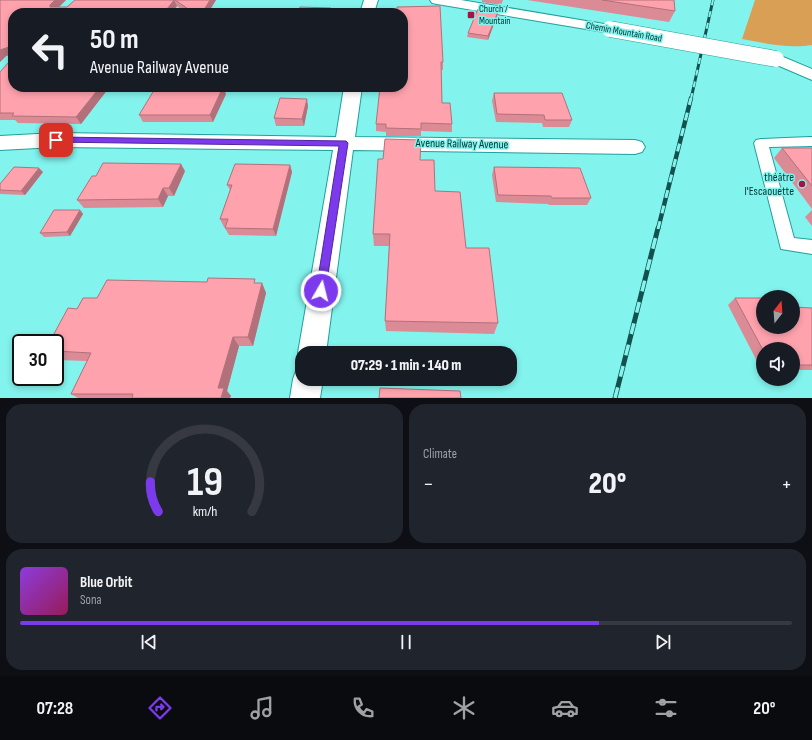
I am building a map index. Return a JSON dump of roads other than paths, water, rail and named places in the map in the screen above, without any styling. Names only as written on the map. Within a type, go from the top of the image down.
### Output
[{"type":"street","name":"Chemin Mountain Road","points":[[437,0],[776,59],[811,61]]},
{"type":"street","points":[[776,59],[812,75]]},
{"type":"street","points":[[313,346],[352,92]]},
{"type":"street","name":"Avenue Railway Avenue","points":[[0,143],[56,140],[635,147]]},
{"type":"street","points":[[305,398],[307,386]]},
{"type":"lane","points":[[812,142],[761,143],[787,244],[812,247]]},
{"type":"railway","points":[[691,99],[713,0]]},
{"type":"railway","points":[[658,229],[691,98]]},
{"type":"railway","points":[[615,398],[658,228]]},
{"type":"place","name":"Church / Mountain","points":[[471,15]]},
{"type":"place","name":"théâtre l'Escaouette","points":[[802,184]]}]
